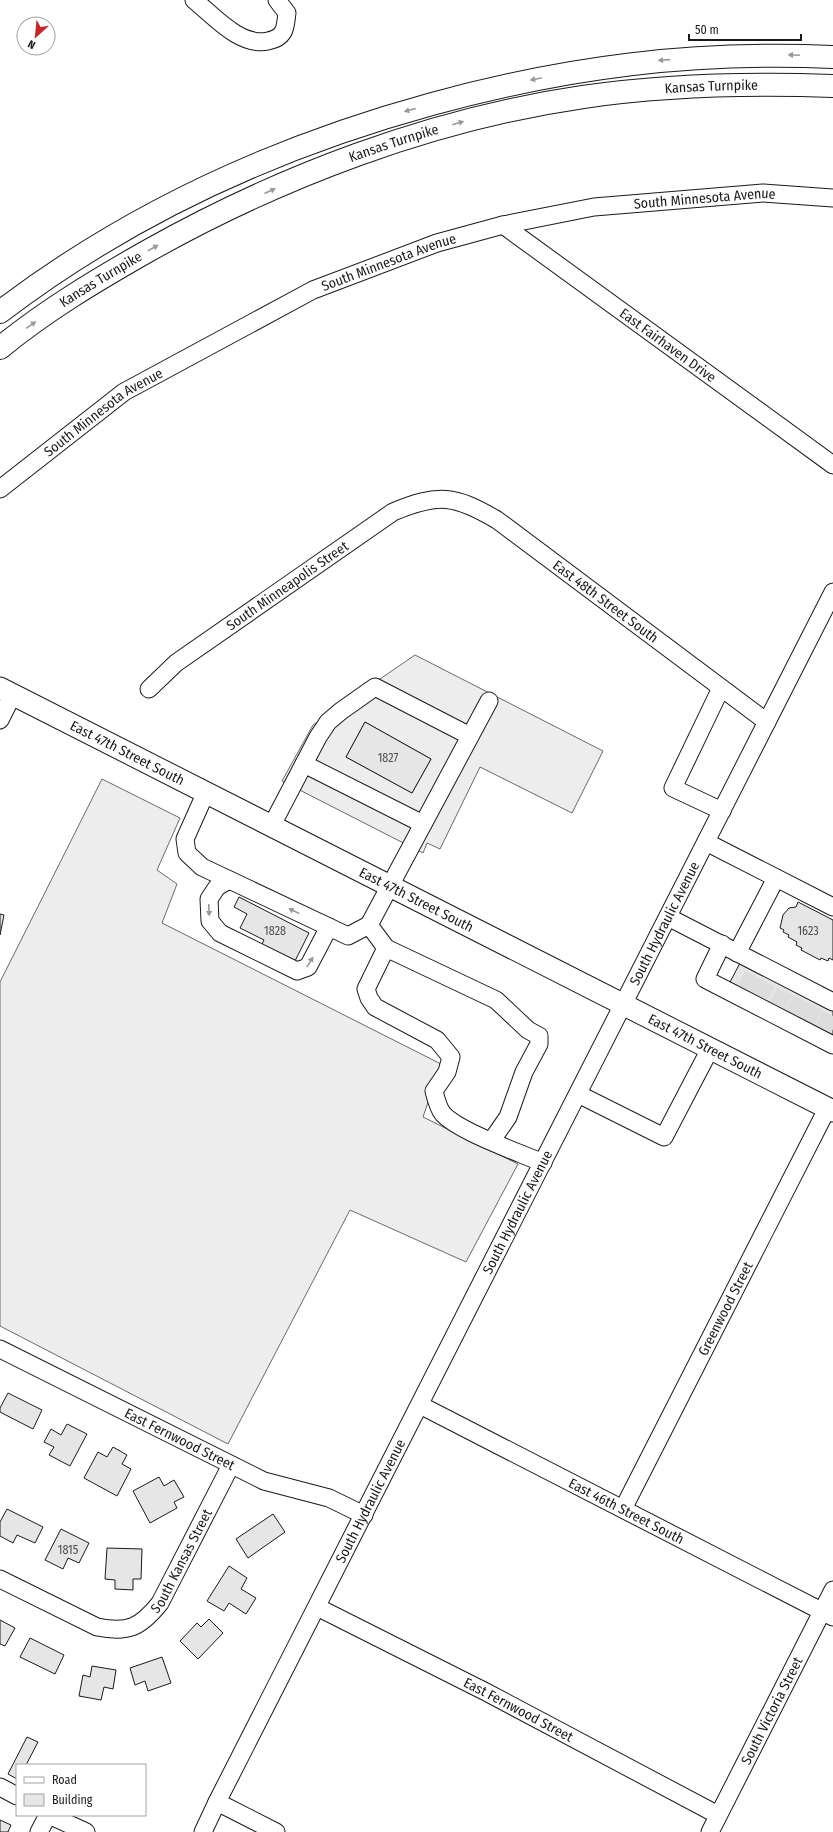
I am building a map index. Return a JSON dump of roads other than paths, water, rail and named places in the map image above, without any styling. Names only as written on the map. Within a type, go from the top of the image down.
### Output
[{"type":"highway","name":"Kansas Turnpike","points":[[0,312],[64,267],[123,230],[192,193],[282,152],[398,113],[487,89],[594,68],[654,61],[721,56],[789,55],[833,57]]},
{"type":"highway","name":"Kansas Turnpike","points":[[0,348],[63,302],[109,273],[178,234],[239,204],[301,177],[352,157],[422,133],[475,118],[528,106],[622,92],[701,85],[782,84],[833,86]]},
{"type":"main road","name":"East 47th Street South","points":[[6,691],[830,1110]]},
{"type":"street","points":[[194,0],[234,33],[247,39],[261,42],[274,40],[283,32],[287,13],[277,0]]},
{"type":"street","name":"South Minnesota Avenue","points":[[0,489],[124,392],[290,300],[437,243],[503,225],[594,207],[764,193],[833,198]]},
{"type":"street","name":"East Fairhaven Drive","points":[[503,225],[833,465]]},
{"type":"street","name":"East 48th Street South","points":[[436,499],[459,501],[477,508],[497,520],[767,722]]},
{"type":"street","name":"South Minneapolis Street","points":[[150,689],[176,663],[393,512],[420,501],[436,499]]},
{"type":"street","name":"South Hydraulic Avenue","points":[[203,1832],[833,592]]},
{"type":"street","points":[[272,825],[328,722],[375,687],[470,736]]},
{"type":"street","points":[[721,688],[673,788],[722,811]]},
{"type":"street","points":[[0,720],[6,691]]},
{"type":"street","points":[[206,792],[185,839],[187,853],[202,867],[348,936],[369,925],[489,701]]},
{"type":"street","points":[[304,764],[423,824]]},
{"type":"street","points":[[706,842],[833,907]]},
{"type":"street","points":[[737,953],[776,878]]},
{"type":"street","points":[[229,880],[217,887],[209,899],[210,920],[220,933],[297,971],[308,967],[329,927]]},
{"type":"street","points":[[668,917],[722,944],[764,971],[816,996]]},
{"type":"street","points":[[369,925],[386,948],[496,1000],[528,1030],[539,1036],[539,1044],[524,1072],[508,1117],[492,1140]]},
{"type":"street","points":[[722,944],[705,978],[750,997],[825,1038]]},
{"type":"street","points":[[386,948],[366,989],[369,998],[375,1007],[437,1040],[451,1056],[447,1072],[434,1091],[436,1101],[442,1113],[456,1124],[543,1163]]},
{"type":"street","points":[[578,1094],[664,1138],[710,1048]]},
{"type":"street","name":"Greenwood Street","points":[[623,1509],[830,1110]]},
{"type":"street","name":"East Fernwood Street","points":[[0,1350],[264,1481],[329,1498],[364,1515]]},
{"type":"street","name":"East 46th Street South","points":[[420,1405],[828,1614]]},
{"type":"street","name":"South Kansas Street","points":[[0,1579],[97,1627],[115,1630],[132,1627],[148,1618],[160,1603],[231,1465]]},
{"type":"street","name":"South Victoria Street","points":[[710,1832],[828,1614],[833,1590]]},
{"type":"street","name":"East Fernwood Street","points":[[317,1607],[486,1692],[718,1815]]},
{"type":"street","points":[[0,1787],[16,1795]]},
{"type":"street","points":[[217,1802],[276,1832]]},
{"type":"street","points":[[39,1832],[47,1816]]},
{"type":"street","points":[[50,1816],[86,1832]]},
{"type":"tunnel","points":[[745,990],[755,970]]},
{"type":"tunnel","points":[[759,997],[770,978]]},
{"type":"tunnel","points":[[777,1006],[787,987]]},
{"type":"tunnel","points":[[793,1014],[803,995]]},
{"type":"tunnel","points":[[807,1021],[817,1002]]},
{"type":"tunnel","points":[[823,1030],[833,1010]]}]
